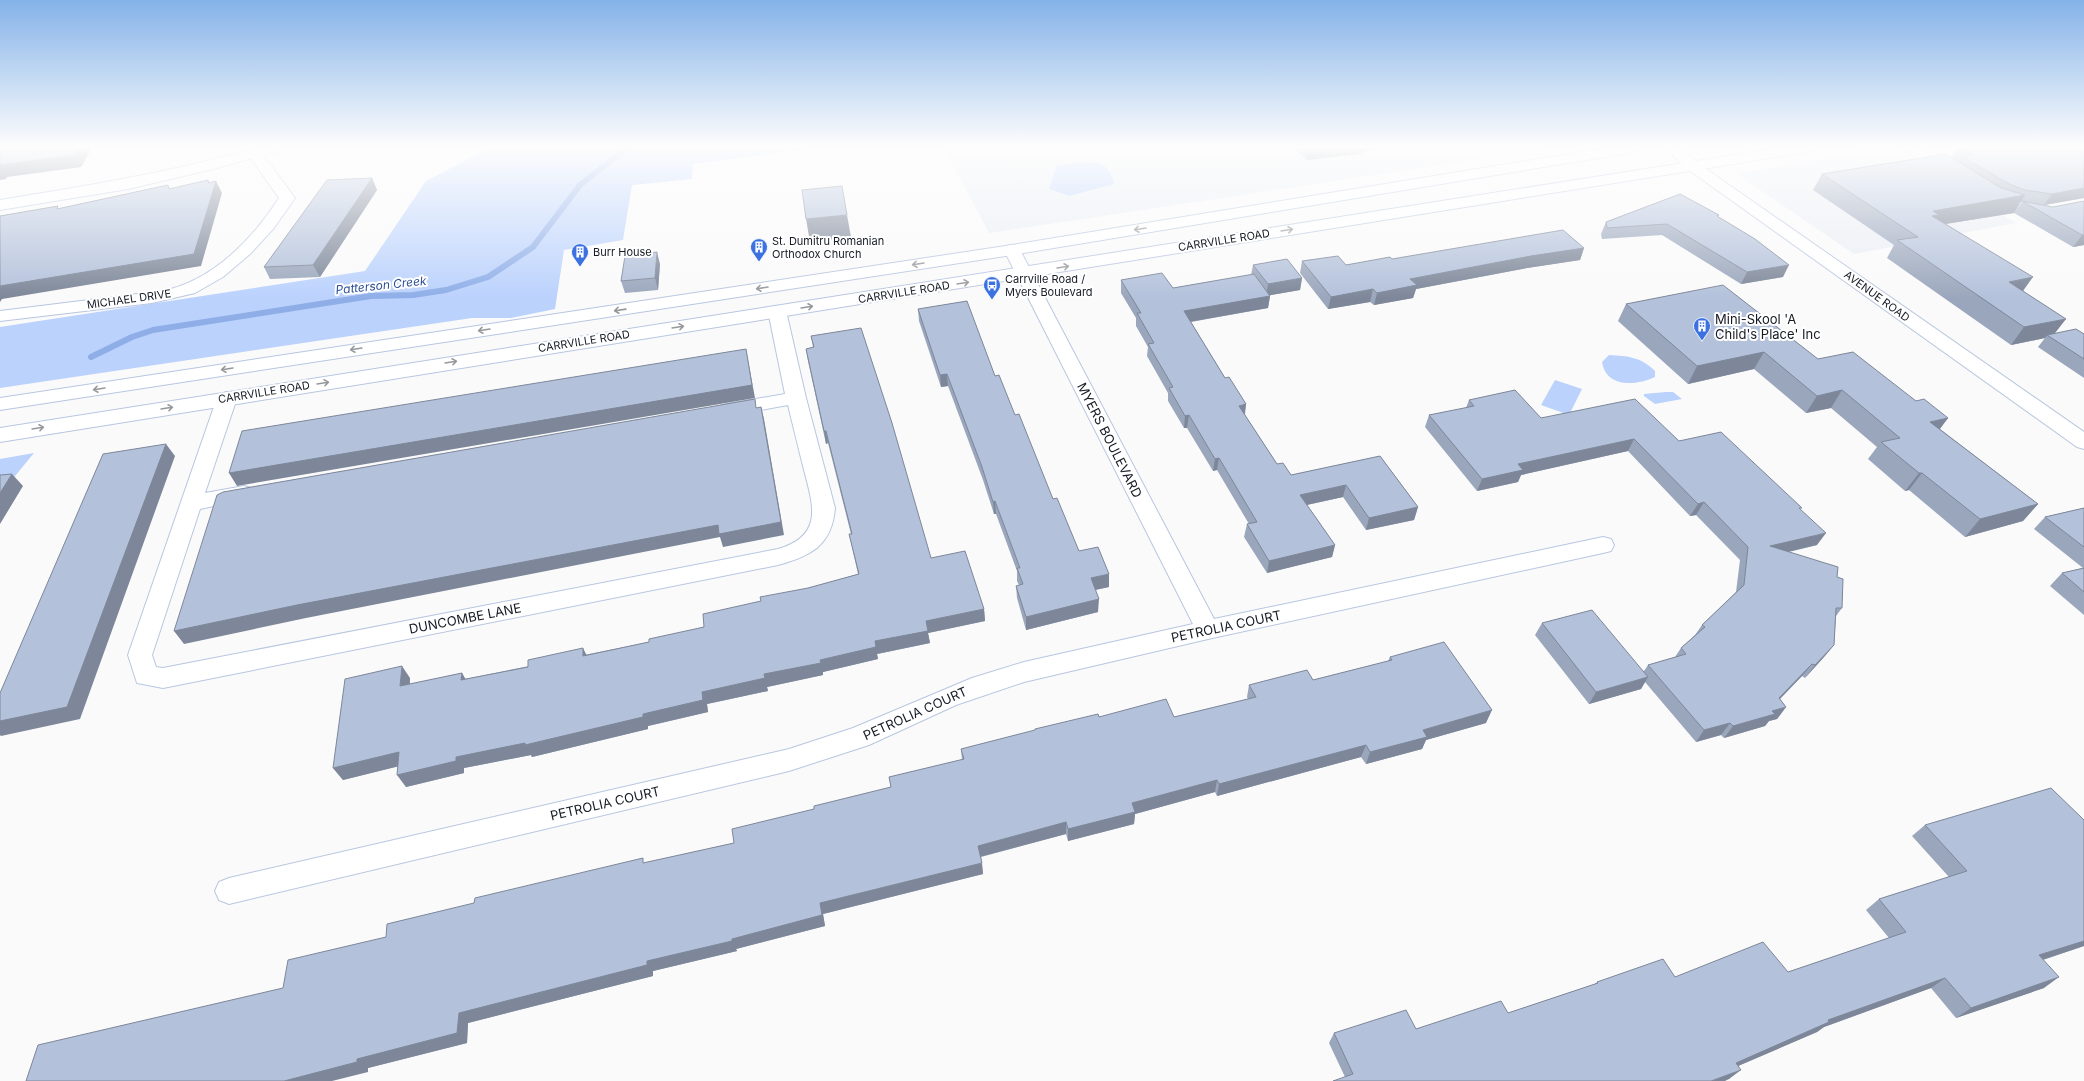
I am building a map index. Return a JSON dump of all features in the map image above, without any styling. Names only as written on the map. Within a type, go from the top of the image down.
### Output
[{"type":"street","points":[[0,204],[36,198]]},
{"type":"street","name":"MICHAEL DRIVE","points":[[0,316],[161,297],[188,289],[213,277],[230,264],[270,222],[287,198]]},
{"type":"street","name":"CARRVILLE ROAD","points":[[6,403],[1012,250],[1329,198]]},
{"type":"street","points":[[1347,198],[1367,216]]},
{"type":"street","name":"CARRVILLE ROAD","points":[[3,434],[1024,273],[1367,216],[1484,198]]},
{"type":"street","name":"AVENUE ROAD","points":[[1739,198],[2084,442]]},
{"type":"street","name":"MYERS BOULEVARD","points":[[1012,250],[1208,630]]},
{"type":"street","points":[[649,305],[652,331]]},
{"type":"street","name":"DUNCOMBE LANE","points":[[227,398],[140,655],[146,676],[163,678],[770,558],[800,550],[815,536],[824,520],[824,508],[796,398],[777,311]]},
{"type":"street","points":[[710,413],[796,398]]},
{"type":"street","points":[[3,434],[6,403]]},
{"type":"street","points":[[192,503],[264,490]]},
{"type":"street","name":"PETROLIA COURT","points":[[229,891],[789,760],[860,737],[947,698],[992,681],[1024,672],[1208,630],[1604,545]]},
{"type":"shaded area","points":[[414,198],[630,198],[623,240],[564,250],[555,309],[511,318],[472,318],[0,388],[0,327],[365,271]]},
{"type":"shaded area","points":[[971,198],[1219,198],[989,233]]},
{"type":"shaded area","points":[[1773,198],[1974,198],[2016,223],[1854,254]]},
{"type":"shaded area","points":[[1609,355],[1639,360],[1650,366],[1655,371],[1655,377],[1631,383],[1616,381],[1609,377],[1602,362]]},
{"type":"shaded area","points":[[1555,380],[1582,389],[1569,415],[1541,405]]},
{"type":"shaded area","points":[[1673,392],[1682,399],[1655,404],[1644,396],[1644,394]]},
{"type":"shaded area","points":[[34,453],[1,493],[0,493],[0,459]]},
{"type":"building","points":[[106,198],[211,198],[194,254],[0,286],[0,216],[58,206],[57,209]]},
{"type":"building","points":[[314,198],[358,198],[313,265],[264,267]]},
{"type":"building","points":[[803,198],[844,198],[847,215],[806,219]]},
{"type":"building","points":[[1668,198],[1688,198],[1719,215],[1717,216],[1755,239],[1789,265],[1747,272],[1667,224],[1607,228],[1606,222]]},
{"type":"building","points":[[1859,198],[2005,198],[1933,211],[1939,215],[1932,216],[2033,277],[2009,282],[2066,319],[2024,327],[1897,240],[1918,237]]},
{"type":"building","points":[[2022,201],[2053,207],[2084,201],[2084,235],[2082,235]]},
{"type":"building","points":[[1563,230],[1584,248],[1531,256],[1410,279],[1417,285],[1377,293],[1373,289],[1331,297],[1302,261],[1338,256],[1346,265],[1390,257],[1392,259]]},
{"type":"building","points":[[657,252],[655,278],[621,281],[625,256]]},
{"type":"building","points":[[1287,259],[1302,278],[1268,284],[1253,265]]},
{"type":"building","points":[[1162,273],[1173,288],[1254,274],[1270,296],[1184,311],[1225,378],[1229,377],[1246,404],[1239,406],[1277,464],[1283,463],[1291,475],[1380,456],[1418,507],[1369,518],[1346,485],[1300,495],[1335,545],[1269,561],[1247,524],[1257,522],[1219,458],[1215,459],[1189,415],[1185,416],[1169,388],[1173,387],[1148,344],[1154,343],[1137,313],[1141,313],[1121,280]]},
{"type":"building","points":[[1723,285],[1818,359],[1853,352],[1916,401],[1924,399],[1948,418],[1930,422],[2038,504],[1980,519],[1881,442],[1900,438],[1842,390],[1817,396],[1764,352],[1697,366],[1626,304]]},
{"type":"building","points":[[967,301],[995,376],[999,375],[1015,415],[1019,414],[1053,499],[1057,498],[1079,551],[1098,547],[1109,574],[1091,578],[1099,599],[1026,617],[1016,586],[1023,584],[1017,568],[1020,568],[995,501],[993,502],[982,467],[947,374],[940,375],[918,309]]},
{"type":"building","points":[[861,328],[892,423],[931,558],[965,551],[984,609],[926,621],[928,631],[875,641],[876,647],[820,660],[821,663],[764,674],[765,678],[702,692],[703,700],[643,714],[643,717],[525,745],[525,743],[456,757],[456,761],[397,775],[399,752],[333,768],[345,679],[402,666],[400,686],[462,673],[461,680],[528,667],[528,660],[583,648],[583,656],[649,642],[649,639],[704,627],[703,614],[761,601],[760,597],[808,588],[859,574],[849,534],[852,534],[826,431],[824,431],[806,349],[814,347],[811,336]]},
{"type":"building","points":[[2076,329],[2084,334],[2084,359],[2047,335]]},
{"type":"building","points":[[746,349],[752,385],[229,473],[242,431]]},
{"type":"building","points":[[1515,390],[1541,418],[1635,399],[1679,441],[1721,432],[1802,508],[1799,508],[1826,533],[1770,546],[1838,567],[1837,577],[1843,579],[1842,608],[1836,608],[1834,645],[1815,665],[1812,664],[1779,698],[1786,707],[1772,711],[1775,714],[1733,726],[1730,723],[1704,730],[1648,665],[1686,654],[1681,648],[1705,627],[1702,625],[1744,585],[1748,547],[1704,502],[1698,504],[1634,439],[1518,464],[1523,470],[1482,479],[1429,415],[1474,406],[1469,400]]},
{"type":"building","points":[[755,399],[756,408],[761,407],[781,522],[719,534],[718,525],[297,605],[174,631],[217,495],[223,492]]},
{"type":"building","points":[[166,444],[67,707],[0,721],[0,693],[103,454]]},
{"type":"building","points":[[12,474],[0,493],[0,475]]},
{"type":"building","points":[[2084,508],[2084,547],[2045,517]]},
{"type":"building","points":[[2084,568],[2084,592],[2062,573]]},
{"type":"building","points":[[1592,610],[1648,677],[1596,692],[1542,623]]},
{"type":"building","points":[[1444,642],[1492,710],[1423,730],[1427,737],[1370,752],[1366,745],[1219,784],[1217,780],[1132,803],[1135,812],[1068,829],[1066,822],[978,846],[982,863],[820,903],[822,915],[732,939],[732,941],[647,961],[647,965],[459,1013],[457,1033],[357,1059],[357,1062],[284,1081],[26,1081],[38,1045],[283,988],[288,960],[386,937],[387,924],[474,903],[475,898],[643,858],[643,863],[734,843],[732,829],[814,809],[814,806],[891,787],[889,777],[964,759],[961,749],[1035,729],[1098,714],[1099,717],[1166,699],[1174,717],[1256,697],[1249,685],[1307,670],[1313,680],[1392,660],[1390,657]]},
{"type":"building","points":[[2051,788],[2084,820],[2084,941],[2039,955],[2059,977],[1971,1008],[1945,978],[1828,1020],[1829,1022],[1736,1063],[1741,1070],[1711,1081],[1333,1081],[1353,1074],[1334,1033],[1406,1010],[1416,1029],[1501,1001],[1508,1013],[1598,983],[1597,982],[1663,959],[1675,977],[1763,942],[1788,972],[1906,932],[1879,899],[1967,871],[1925,825]]},
{"type":"waterway","name":"Patterson Creek","points":[[91,357],[132,337],[153,330],[371,296],[413,295],[446,290],[488,277],[533,247],[570,198]]},
{"type":"place","name":"St. Dumitru Romanian Orthodox Church","points":[[759,262]]},
{"type":"place","name":"Burr House","points":[[580,267]]},
{"type":"place","name":"Carrville Road / Myers Boulevard","points":[[992,300]]},
{"type":"place","name":"Mini-Skool 'A Child's Place' Inc","points":[[1702,341]]}]
